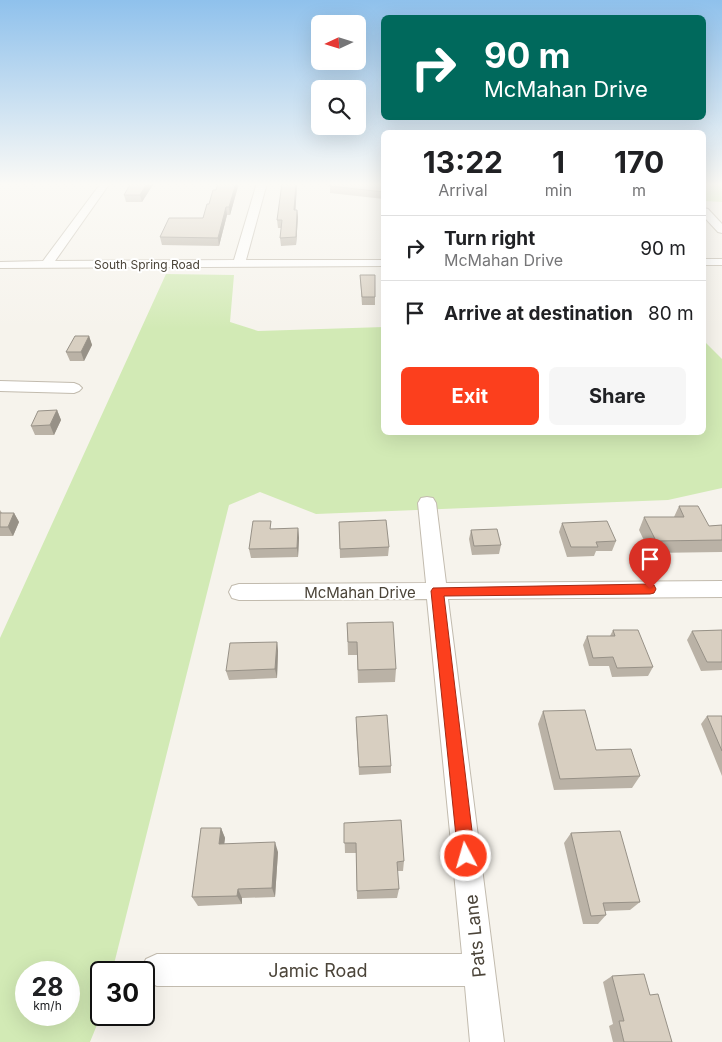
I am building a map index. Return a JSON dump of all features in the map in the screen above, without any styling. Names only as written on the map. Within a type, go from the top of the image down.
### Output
[{"type":"street","points":[[46,264],[70,232]]},
{"type":"street","points":[[239,264],[248,232]]},
{"type":"street","points":[[706,262],[722,262]]},
{"type":"street","name":"South Spring Road","points":[[0,265],[381,263]]},
{"type":"street","points":[[0,386],[74,388]]},
{"type":"street","name":"Pats Lane","points":[[427,503],[487,1042]]},
{"type":"street","name":"McMahan Drive","points":[[239,592],[722,589]]},
{"type":"street","name":"Jamic Road","points":[[157,970],[479,970]]},
{"type":"green space","points":[[166,274],[234,275],[230,322],[258,331],[381,327],[381,435],[706,435],[706,343],[722,359],[722,488],[668,500],[316,514],[260,492],[229,505],[115,961],[90,961],[90,1026],[97,1026],[90,1042],[0,1042],[0,638]]},
{"type":"building","points":[[163,232],[220,232],[218,238],[160,237]]},
{"type":"building","points":[[281,232],[296,232],[296,237],[280,238]]},
{"type":"building","points":[[360,275],[375,275],[375,297],[362,297]]},
{"type":"building","points":[[75,336],[89,336],[81,352],[66,352]]},
{"type":"building","points":[[57,410],[50,425],[31,426],[38,411]]},
{"type":"building","points":[[679,506],[698,506],[709,526],[722,525],[722,540],[656,541],[644,517],[684,517]]},
{"type":"building","points":[[0,513],[14,513],[8,527],[0,527]]},
{"type":"building","points":[[386,520],[389,547],[340,549],[339,522]]},
{"type":"building","points":[[253,521],[271,521],[270,529],[298,528],[297,548],[249,549]]},
{"type":"building","points":[[607,521],[616,541],[596,542],[598,547],[571,547],[562,523]]},
{"type":"building","points":[[497,529],[501,545],[474,546],[471,530]]},
{"type":"building","points":[[393,622],[396,669],[358,670],[357,642],[348,642],[347,623]]},
{"type":"building","points":[[613,630],[638,630],[653,667],[617,668],[613,657],[593,658],[587,636],[615,636]]},
{"type":"building","points":[[722,630],[722,662],[707,662],[692,631]]},
{"type":"building","points":[[277,642],[275,669],[226,671],[230,643]]},
{"type":"building","points":[[585,710],[596,750],[631,749],[640,776],[560,779],[543,711]]},
{"type":"building","points":[[387,715],[391,766],[359,767],[356,717]]},
{"type":"building","points":[[707,716],[722,716],[722,751]]},
{"type":"building","points":[[401,820],[404,861],[397,862],[399,889],[357,891],[356,843],[344,843],[344,823]]},
{"type":"building","points":[[201,828],[221,828],[219,844],[275,842],[272,888],[238,889],[237,896],[192,897]]},
{"type":"building","points":[[620,831],[640,902],[603,903],[606,915],[591,916],[571,833]]},
{"type":"building","points":[[644,974],[650,995],[658,994],[672,1042],[624,1042],[619,1021],[624,1021],[612,976]]},
{"type":"route","points":[[466,856],[437,591],[650,589]]}]
